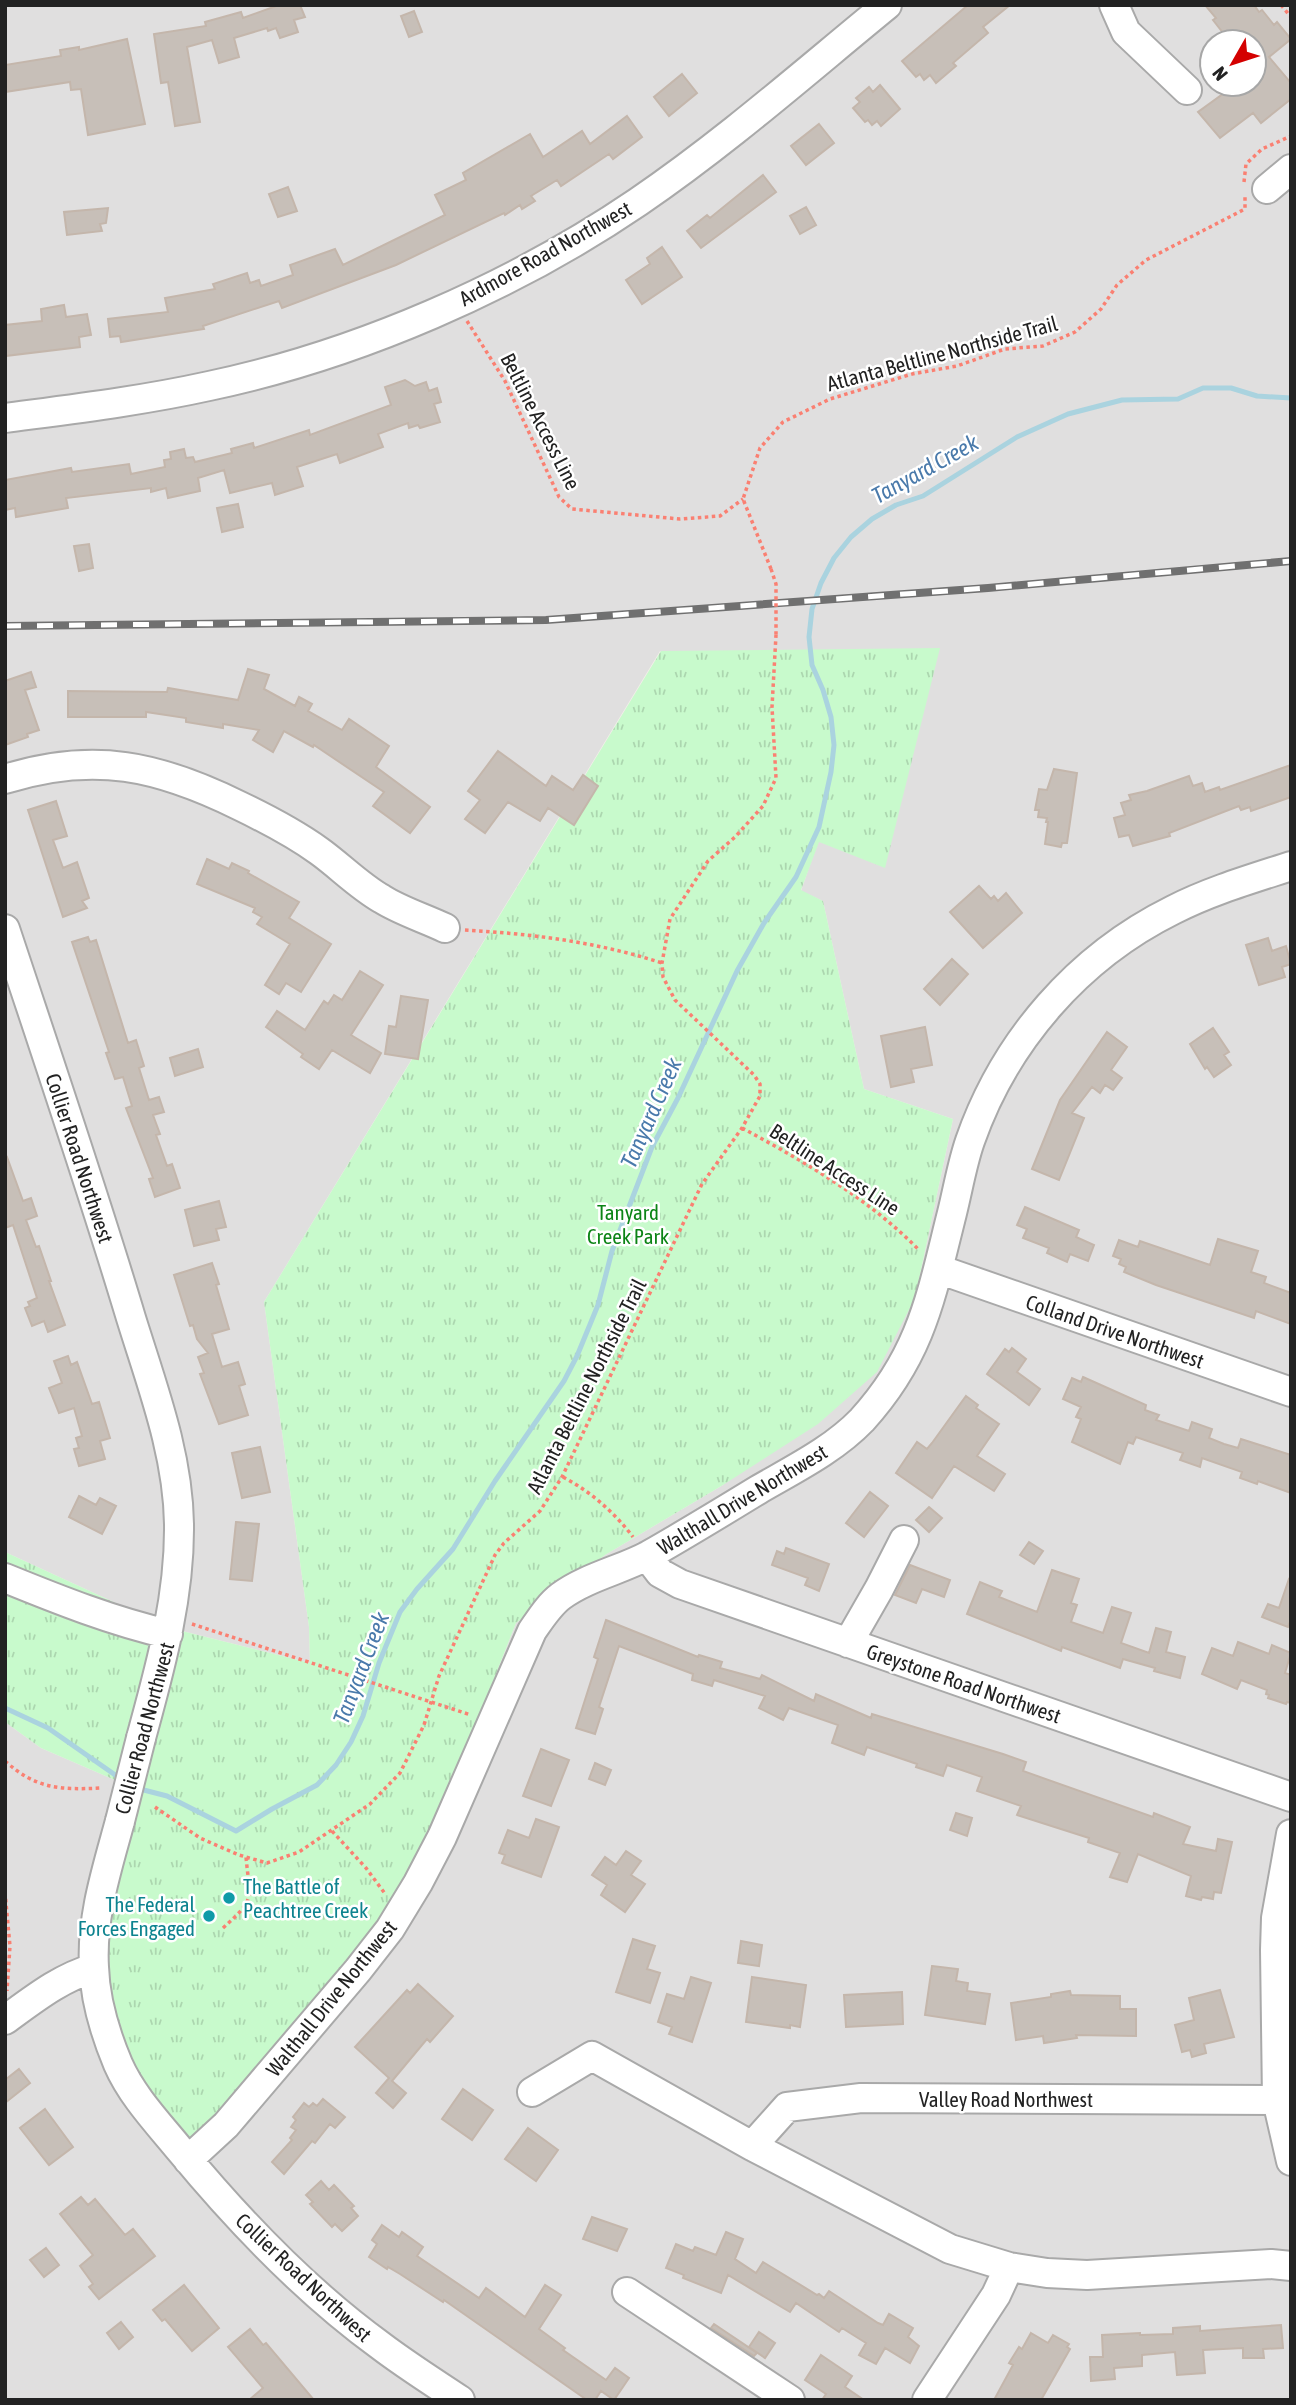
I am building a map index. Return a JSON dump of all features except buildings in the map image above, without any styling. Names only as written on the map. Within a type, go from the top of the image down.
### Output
[{"type":"street","points":[[1114,5],[1126,32],[1187,90]]},
{"type":"street","name":"Ardmore Road Northwest","points":[[5,418],[110,405],[211,386],[313,359],[422,319],[456,303],[531,267],[638,202],[710,149],[872,10]]},
{"type":"street","points":[[1255,181],[1291,169]]},
{"type":"street","points":[[5,779],[26,772],[68,765],[115,765],[162,773],[202,787],[273,822],[318,850],[381,899],[445,928]]},
{"type":"street","name":"Walthall Drive Northwest","points":[[188,2160],[226,2125],[358,1970],[393,1924],[442,1837],[532,1631],[548,1608],[574,1588],[647,1556],[817,1455],[860,1422],[890,1387],[911,1352],[927,1314],[970,1143],[985,1105],[1004,1068],[1031,1027],[1062,990],[1098,957],[1137,929],[1219,890],[1291,866]]},
{"type":"street","name":"Collier Road Northwest","points":[[5,929],[118,1274],[170,1446],[177,1485],[179,1526],[175,1589],[179,1629],[141,1738],[98,1903],[93,1968],[102,2019],[119,2066],[142,2104],[228,2207],[321,2298],[450,2398]]},
{"type":"street","name":"Colland Drive Northwest","points":[[938,1269],[1291,1392]]},
{"type":"street","points":[[848,1643],[904,1540]]},
{"type":"street","name":"Greystone Road Northwest","points":[[647,1556],[660,1573],[680,1584],[1291,1797]]},
{"type":"street","points":[[5,1578],[131,1625],[179,1629]]},
{"type":"street","points":[[1291,1834],[1276,1917],[1277,2100],[1291,2161]]},
{"type":"street","points":[[7,2019],[54,1984],[93,1968]]},
{"type":"street","points":[[532,2092],[592,2056],[752,2146],[950,2249],[1009,2267],[1087,2275],[1271,2264],[1291,2266]]},
{"type":"street","name":"Valley Road Northwest","points":[[752,2146],[787,2108],[861,2098],[1277,2100]]},
{"type":"street","points":[[927,2400],[996,2295],[1009,2267]]},
{"type":"street","points":[[627,2292],[790,2400]]},
{"type":"path","points":[[1281,5],[1291,17]]},
{"type":"path","points":[[1255,181],[1246,164],[1262,149],[1291,136]]},
{"type":"path","name":"Atlanta Beltline Northside Trail","points":[[155,1807],[200,1838],[267,1863],[299,1852],[332,1831],[370,1804],[400,1773],[424,1725],[444,1665],[495,1555],[504,1543],[540,1511],[562,1477],[617,1358],[659,1277],[684,1218],[702,1184],[742,1128],[760,1096],[760,1084],[732,1052],[680,1006],[667,988],[662,963],[670,919],[676,909],[708,861],[735,837],[762,806],[776,778],[772,707],[776,583],[743,499],[760,448],[783,422],[830,399],[889,381],[957,366],[1005,348],[1043,346],[1075,332],[1101,309],[1117,285],[1146,260],[1245,209]]},
{"type":"path","name":"Beltline Access Line","points":[[456,303],[505,381],[559,497],[572,509],[680,519],[720,516],[743,499]]},
{"type":"path","points":[[445,928],[526,933],[589,943],[662,963]]},
{"type":"path","name":"Beltline Access Line","points":[[742,1128],[845,1189],[897,1228],[938,1269]]},
{"type":"path","points":[[562,1477],[581,1487],[619,1519],[647,1556]]},
{"type":"path","points":[[179,1629],[493,1722]]},
{"type":"path","points":[[5,1761],[21,1775],[47,1786],[77,1790],[101,1788]]},
{"type":"path","points":[[332,1831],[382,1889],[389,1900],[393,1924]]},
{"type":"path","points":[[223,1928],[246,1907],[250,1899],[246,1857]]},
{"type":"path","points":[[5,1892],[9,1936],[7,2019]]},
{"type":"shaded area","points":[[5,5],[1291,5],[1291,2400],[5,2400],[5,1722],[41,1748],[131,1787],[459,1768],[516,1623],[605,1555],[723,1485],[915,1298],[953,1119],[864,1089],[823,901],[801,891],[818,841],[884,867],[660,651],[264,1302],[309,1627],[310,1663],[170,1628],[5,1552]]},
{"type":"green space","name":"Tanyard Creek Park","points":[[940,648],[885,868],[819,842],[801,890],[823,901],[864,1089],[953,1119],[915,1298],[877,1372],[818,1424],[723,1485],[605,1555],[516,1623],[459,1768],[390,1909],[196,2152],[160,2118],[122,2050],[107,1973],[114,1857],[131,1787],[41,1748],[5,1722],[5,1552],[170,1628],[310,1663],[309,1627],[264,1302],[661,651]]},
{"type":"waterway","name":"Tanyard Creek","points":[[136,1788],[167,1796],[236,1831],[317,1785],[336,1765],[351,1742],[400,1612],[453,1549],[495,1481],[564,1381],[598,1305],[612,1251],[652,1147],[678,1098],[737,971],[764,923],[796,877],[819,827],[834,745],[831,717],[812,665],[809,637],[812,609],[834,558],[851,537],[872,519],[896,505],[923,496],[1017,437],[1068,414],[1122,400],[1178,399],[1203,388],[1231,388],[1257,396],[1291,398]]},
{"type":"waterway","name":"Tanyard Creek","points":[[5,1708],[48,1728],[121,1779]]},
{"type":"railway","points":[[5,626],[546,620],[988,588],[1291,561]]},
{"type":"place","name":"The Battle of Peachtree Creek","points":[[229,1898]]},
{"type":"place","name":"The Federal Forces Engaged","points":[[209,1916]]}]
